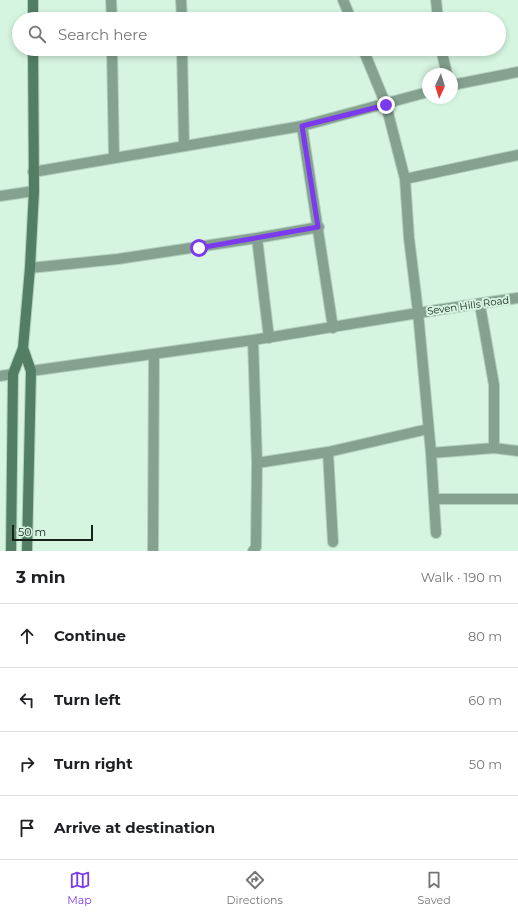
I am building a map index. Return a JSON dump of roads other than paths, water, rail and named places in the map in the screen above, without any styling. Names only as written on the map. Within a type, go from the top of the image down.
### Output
[{"type":"street","points":[[33,0],[33,12]]},
{"type":"street","points":[[111,0],[112,12]]},
{"type":"street","points":[[181,0],[182,12]]},
{"type":"street","points":[[343,0],[348,12]]},
{"type":"street","points":[[436,0],[437,12]]},
{"type":"street","points":[[11,551],[13,374],[24,348],[34,191],[33,56]]},
{"type":"street","points":[[112,56],[114,158]]},
{"type":"street","points":[[182,56],[184,145]]},
{"type":"street","points":[[366,56],[386,105],[405,179],[409,238],[418,312],[431,453],[436,533]]},
{"type":"street","points":[[443,56],[446,68]]},
{"type":"street","points":[[458,84],[518,72]]},
{"type":"street","points":[[33,172],[302,126],[386,105],[422,94]]},
{"type":"street","points":[[302,126],[333,328]]},
{"type":"street","points":[[405,179],[518,155]]},
{"type":"street","points":[[0,196],[34,191]]},
{"type":"street","points":[[30,268],[118,259],[257,238],[318,227]]},
{"type":"street","points":[[257,238],[269,338]]},
{"type":"street","name":"Seven Hills Road","points":[[31,371],[269,338],[418,312],[480,305],[518,298]]},
{"type":"street","points":[[480,305],[494,385],[494,448]]},
{"type":"street","points":[[253,340],[257,462],[256,547],[253,551]]},
{"type":"street","points":[[24,348],[31,371],[27,551]]},
{"type":"street","points":[[153,551],[154,354]]},
{"type":"street","points":[[0,376],[13,374]]},
{"type":"street","points":[[257,462],[328,452],[428,429]]},
{"type":"street","points":[[431,453],[494,448],[518,451]]},
{"type":"street","points":[[328,452],[333,542]]},
{"type":"street","points":[[435,500],[518,499]]}]
